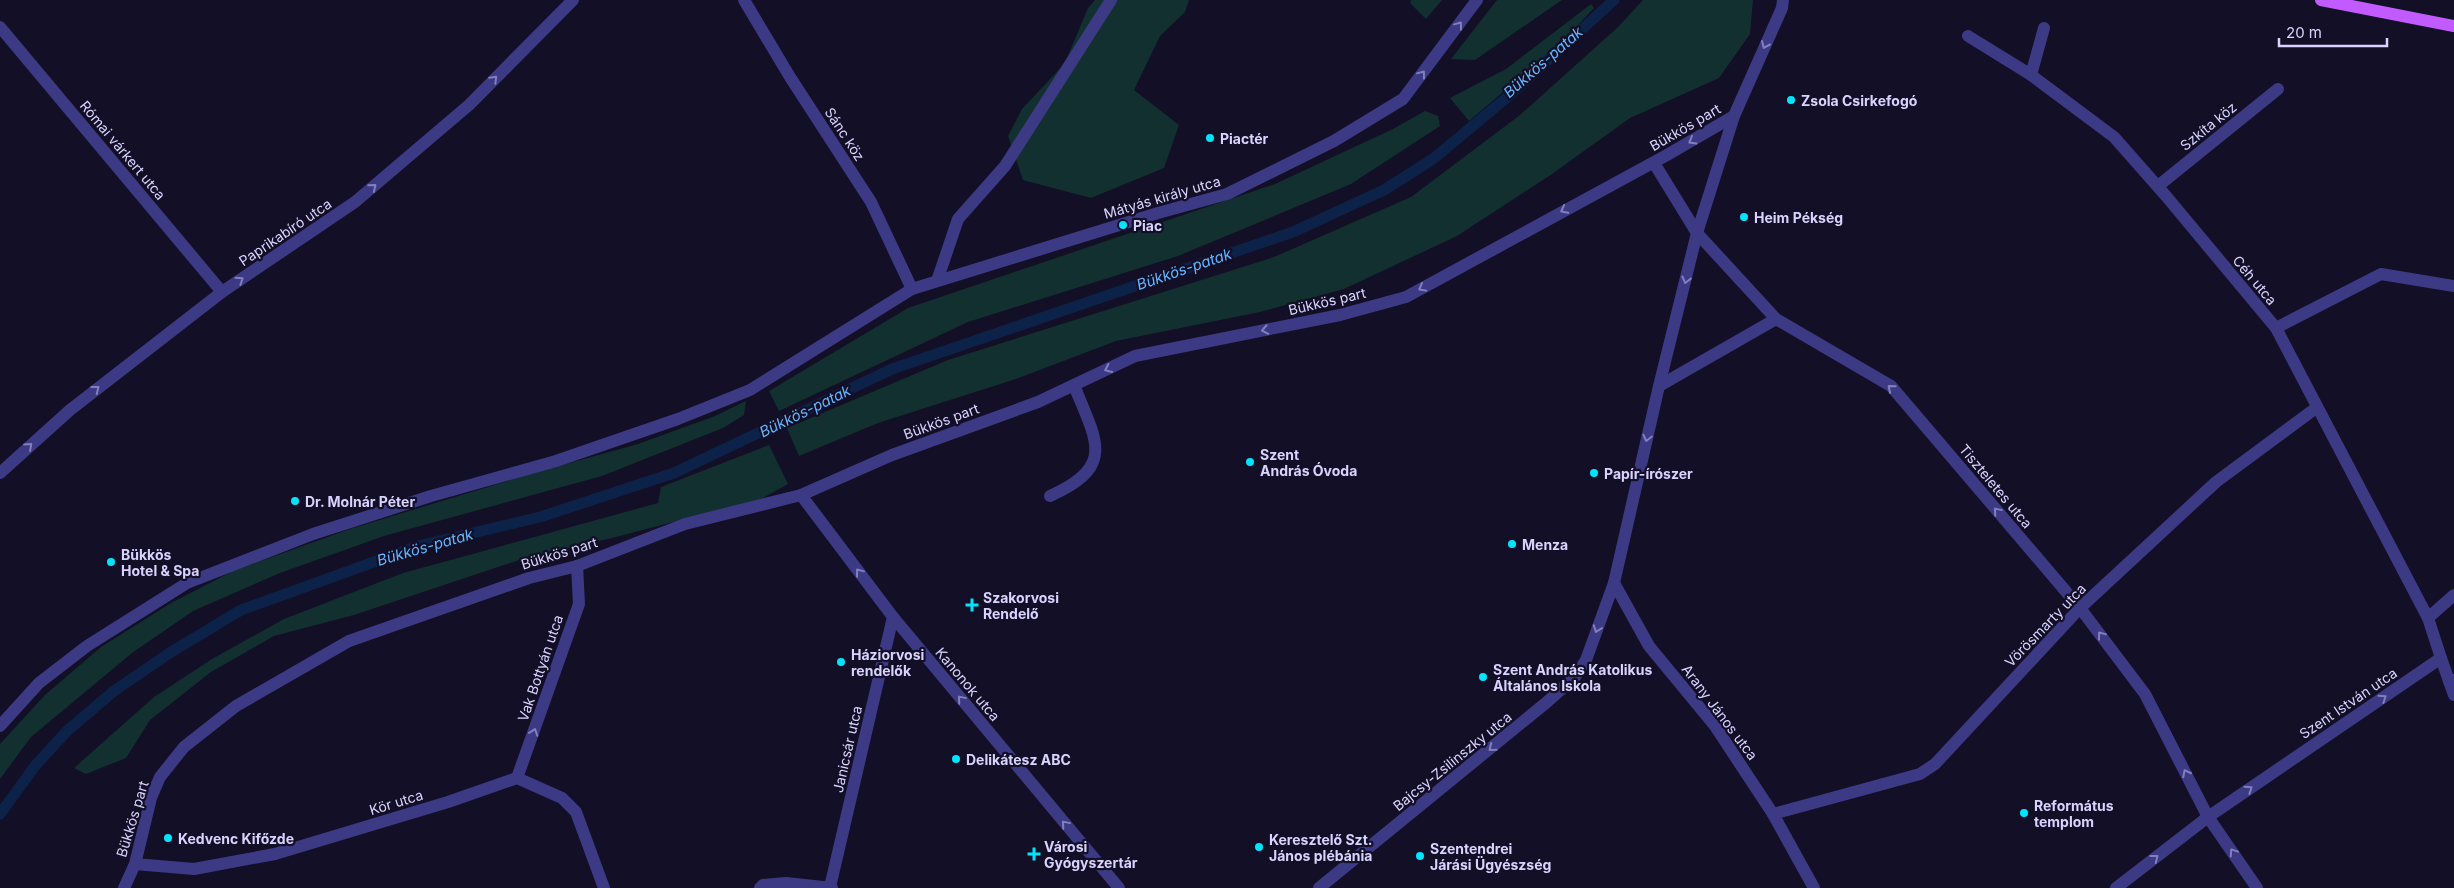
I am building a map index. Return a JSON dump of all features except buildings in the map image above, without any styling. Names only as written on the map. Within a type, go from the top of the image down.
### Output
[{"type":"main road","points":[[2321,0],[2454,26]]},
{"type":"street","name":"Paprikabíró utca","points":[[0,473],[70,410],[222,292],[355,202],[469,105],[573,0]]},
{"type":"street","name":"Sánc köz","points":[[744,0],[790,77],[871,202],[912,289]]},
{"type":"street","points":[[937,281],[958,219],[1005,166],[1111,0]]},
{"type":"street","name":"Mátyás király utca","points":[[912,289],[1158,213],[1227,194],[1334,141],[1403,99],[1477,0]]},
{"type":"street","name":"Bükkös part","points":[[124,888],[134,864],[152,798],[160,778],[184,747],[236,706],[349,640],[528,578],[577,566],[685,524],[801,495],[892,455],[1038,402],[1135,356],[1340,315],[1406,297],[1654,163],[1734,116],[1782,8],[1783,0]]},
{"type":"street","name":"Római várkert utca","points":[[0,27],[222,292]]},
{"type":"street","points":[[2031,75],[2044,28]]},
{"type":"street","name":"Céh utca","points":[[1968,36],[2031,75],[2114,137],[2158,186],[2276,328],[2316,408],[2428,618]]},
{"type":"street","name":"Szkíta köz","points":[[2158,186],[2278,89]]},
{"type":"street","name":"Bajcsy-Zsilinszky utca","points":[[1319,888],[1547,702],[1575,677],[1586,660],[1614,583],[1659,386],[1698,233],[1734,116]]},
{"type":"street","name":"Tiszteletes utca","points":[[1654,163],[1698,233],[1776,319],[1892,386],[2080,608],[2145,694],[2208,817],[2257,888]]},
{"type":"street","points":[[2276,328],[2381,274],[2454,286]]},
{"type":"street","points":[[0,726],[39,683],[86,646],[187,583],[314,534],[431,496],[556,462],[678,420],[750,390],[912,289]]},
{"type":"street","points":[[1659,386],[1776,319]]},
{"type":"street","points":[[1050,496],[1088,473],[1097,452],[1095,439],[1074,385]]},
{"type":"street","name":"Vörösmarty utca","points":[[1773,814],[1920,774],[1935,764],[2080,608],[2216,482],[2316,408]]},
{"type":"street","name":"Kanonok utca","points":[[801,495],[893,618],[1118,888]]},
{"type":"street","name":"Vak Bottyán utca","points":[[517,778],[579,604],[577,566]]},
{"type":"street","name":"Arany János utca","points":[[1614,583],[1649,646],[1715,726],[1773,814],[1814,888]]},
{"type":"street","points":[[2454,595],[2428,618],[2441,658],[2452,681],[2454,695]]},
{"type":"street","name":"Janicsár utca","points":[[760,888],[763,885],[786,883],[831,888],[893,618]]},
{"type":"street","name":"Szent István utca","points":[[2116,888],[2208,817],[2441,658]]},
{"type":"street","points":[[517,778],[562,798],[576,812],[604,888]]},
{"type":"street","name":"Kör utca","points":[[134,864],[194,869],[275,854],[448,802],[517,778]]},
{"type":"green space","points":[[1095,0],[1189,0],[1185,12],[1160,36],[1134,90],[1179,125],[1164,168],[1091,198],[1023,180],[1008,136],[1022,109],[1065,63],[1088,8]]},
{"type":"green space","points":[[1411,0],[1442,0],[1426,19],[1410,3]]},
{"type":"green space","points":[[1497,0],[1562,0],[1475,60],[1451,59]]},
{"type":"green space","points":[[1643,0],[1753,0],[1750,34],[1719,78],[1630,118],[1552,174],[1457,236],[1344,289],[1260,312],[1116,341],[1016,379],[878,423],[799,456],[787,428],[948,360],[1274,257],[1411,197],[1520,115],[1618,27]]},
{"type":"green space","points":[[1591,4],[1594,8],[1564,40],[1469,121],[1450,98],[1506,69]]},
{"type":"green space","points":[[1425,111],[1438,116],[1440,126],[1351,184],[1178,256],[968,322],[779,411],[769,391],[908,308],[1275,184],[1393,129]]},
{"type":"green space","points":[[746,401],[744,415],[723,428],[602,476],[384,536],[280,573],[193,611],[132,653],[31,737],[0,779],[0,744],[45,695],[101,647],[171,603],[233,571],[350,529],[537,472],[638,444],[715,416]]},
{"type":"green space","points":[[769,445],[788,484],[761,499],[612,538],[528,557],[354,615],[274,636],[211,672],[150,720],[126,758],[86,774],[74,768],[154,697],[212,659],[284,619],[403,573],[658,503],[661,487]]},
{"type":"waterway","name":"Bükkös-patak","points":[[0,814],[35,766],[67,731],[114,691],[168,654],[241,610],[418,546],[540,517],[674,473],[892,369],[1293,232],[1384,190],[1433,159],[1511,94],[1614,0]]},
{"type":"place","name":"Zsola Csirkefogó","points":[[1791,100]]},
{"type":"place","name":"Piactér","points":[[1210,138]]},
{"type":"place","name":"Heim Pékség","points":[[1744,217]]},
{"type":"place","name":"Piac","points":[[1123,225]]},
{"type":"place","name":"Szent András Óvoda","points":[[1250,462]]},
{"type":"place","name":"Papír-írószer","points":[[1594,473]]},
{"type":"place","name":"Dr. Molnár Péter","points":[[295,501]]},
{"type":"place","name":"Menza","points":[[1512,544]]},
{"type":"place","name":"Bükkös Hotel & Spa","points":[[111,562]]},
{"type":"place","name":"Szakorvosi Rendelő","points":[[972,605]]},
{"type":"place","name":"Háziorvosi rendelők","points":[[841,662]]},
{"type":"place","name":"Szent András Katolikus Általános Iskola","points":[[1483,677]]},
{"type":"place","name":"Delikátesz ABC","points":[[956,759]]},
{"type":"place","name":"Református templom","points":[[2024,813]]},
{"type":"place","name":"Kedvenc Kifőzde","points":[[168,838]]},
{"type":"place","name":"Keresztelő Szt. János plébánia","points":[[1259,847]]},
{"type":"place","name":"Városi Gyógyszertár","points":[[1034,854]]},
{"type":"place","name":"Szentendrei Járási Ügyészség","points":[[1420,856]]}]
